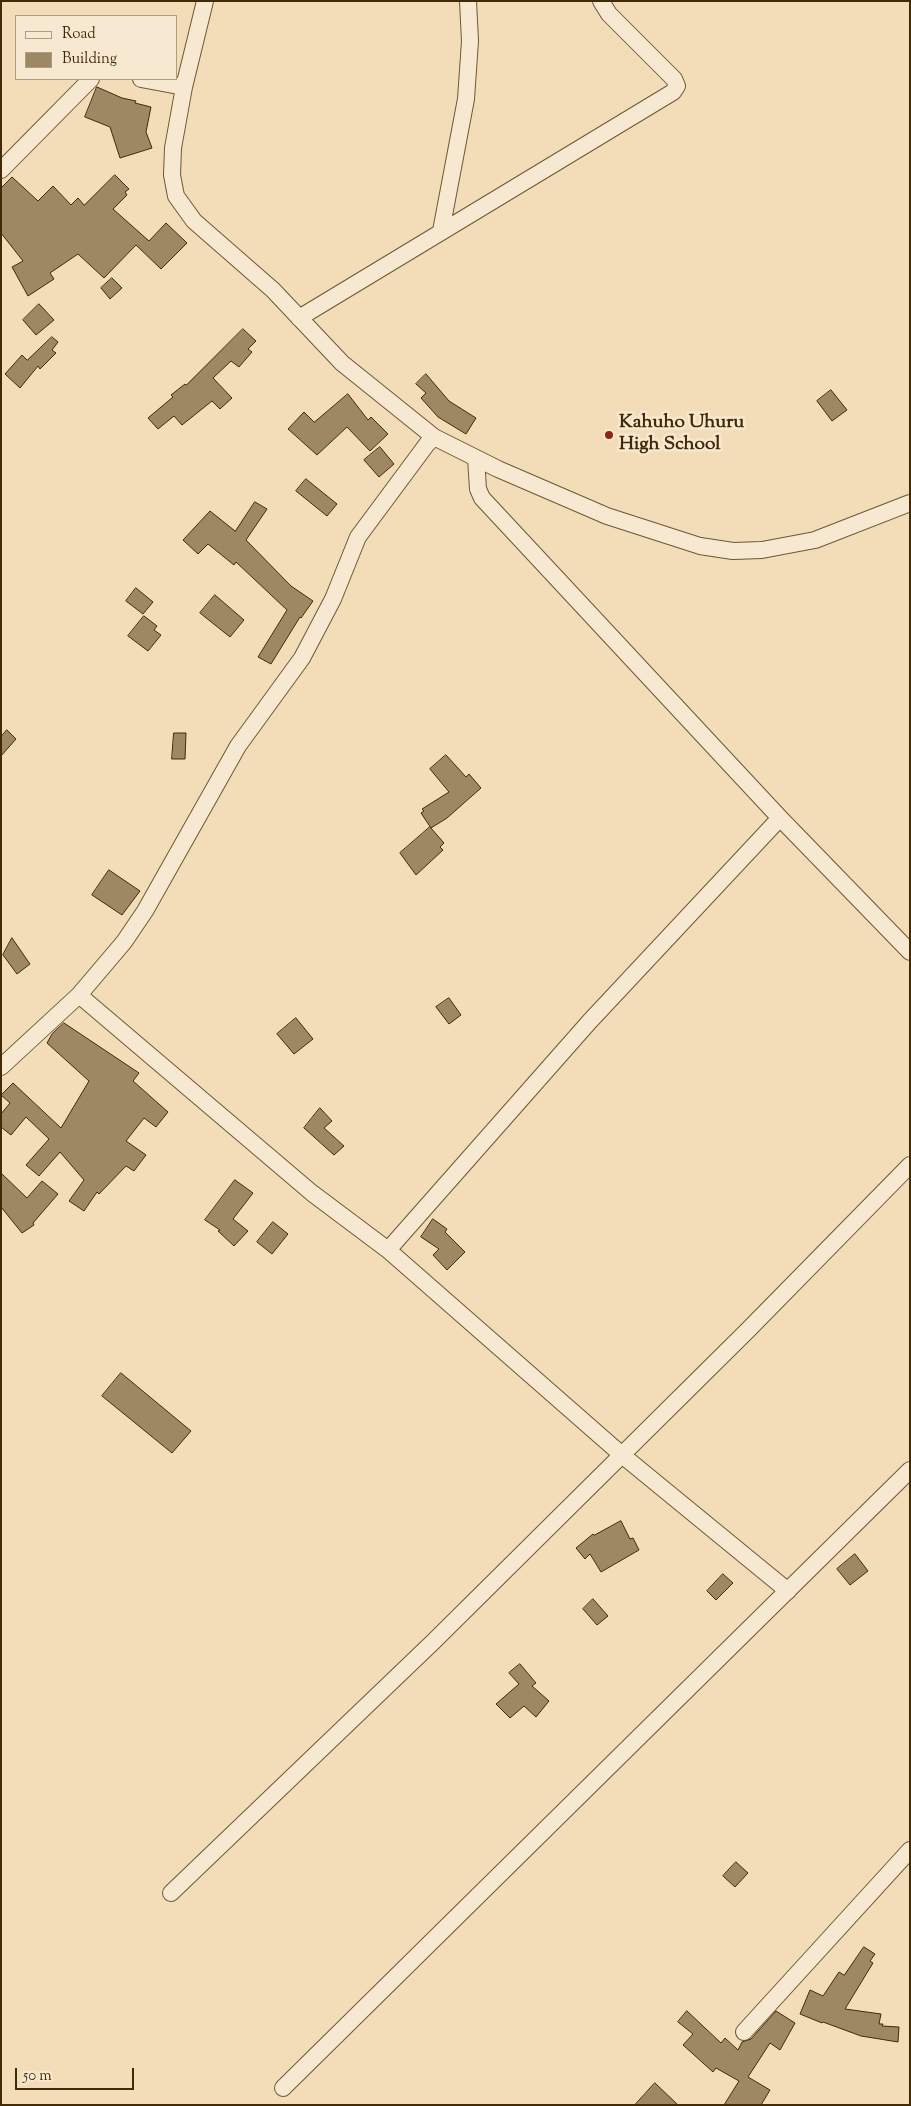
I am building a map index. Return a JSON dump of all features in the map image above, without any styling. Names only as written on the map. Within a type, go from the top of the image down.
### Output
[{"type":"street","points":[[205,1],[184,87],[173,148],[172,175],[176,196],[194,220],[273,290],[342,363],[434,437],[476,458],[607,516],[700,546],[733,550],[762,550],[816,540],[910,503]]},
{"type":"street","points":[[441,231],[466,99],[470,41],[468,1]]},
{"type":"street","points":[[299,318],[673,92],[676,86],[674,78],[608,14],[601,1]]},
{"type":"street","points":[[1,170],[90,80]]},
{"type":"street","points":[[146,80],[184,87]]},
{"type":"street","points":[[1,1067],[79,995],[124,942],[140,918],[238,746],[302,658],[332,599],[358,537],[434,437]]},
{"type":"street","points":[[476,458],[478,489],[482,498],[780,818],[910,952]]},
{"type":"street","points":[[388,1250],[590,1021],[780,818]]},
{"type":"street","points":[[79,995],[312,1193],[388,1250],[622,1455],[788,1591]]},
{"type":"street","points":[[1,1048],[20,1050]]},
{"type":"street","points":[[171,1894],[433,1642],[748,1330],[910,1165]]},
{"type":"street","points":[[284,2088],[910,1470]]},
{"type":"street","points":[[744,2032],[910,1850]]},
{"type":"building","points":[[97,87],[122,98],[136,101],[135,103],[151,107],[146,132],[152,148],[120,158],[110,127],[85,117]]},
{"type":"building","points":[[115,175],[129,189],[125,192],[127,195],[113,209],[149,241],[166,223],[187,243],[161,269],[136,245],[104,278],[78,254],[50,273],[54,279],[28,296],[12,267],[23,261],[1,233],[1,188],[12,177],[38,201],[53,186],[71,205],[78,198],[84,205]]},
{"type":"building","points":[[112,278],[122,288],[110,299],[101,288]]},
{"type":"building","points":[[39,304],[54,320],[36,335],[23,320]]},
{"type":"building","points":[[243,329],[256,341],[248,349],[252,352],[239,367],[231,361],[213,378],[232,398],[220,409],[212,401],[182,425],[174,416],[158,429],[148,418],[173,397],[171,395],[186,385]]},
{"type":"building","points":[[52,337],[58,342],[52,350],[56,353],[40,369],[38,366],[20,388],[5,374],[22,355],[27,360]]},
{"type":"building","points":[[426,374],[449,401],[476,418],[466,434],[438,417],[421,398],[426,393],[416,384]]},
{"type":"building","points":[[831,390],[847,410],[832,421],[817,401]]},
{"type":"building","points":[[348,394],[368,420],[371,417],[388,434],[370,451],[347,427],[317,455],[288,429],[304,412],[314,422]]},
{"type":"building","points":[[380,447],[394,464],[379,477],[364,460]]},
{"type":"building","points":[[306,479],[337,504],[327,516],[296,491]]},
{"type":"building","points":[[255,502],[267,509],[246,540],[291,586],[313,601],[300,617],[271,664],[258,657],[287,610],[236,562],[234,565],[208,544],[198,554],[183,540],[210,511],[235,531]]},
{"type":"building","points":[[136,588],[153,602],[143,614],[126,601]]},
{"type":"building","points":[[215,595],[244,620],[230,637],[200,613]]},
{"type":"building","points":[[144,616],[157,626],[154,630],[161,635],[148,651],[128,636]]},
{"type":"building","points":[[7,730],[16,739],[1,756],[1,737]]},
{"type":"building","points":[[174,733],[186,733],[185,759],[172,759]]},
{"type":"building","points":[[446,755],[466,777],[469,774],[481,788],[447,818],[431,828],[421,813],[424,811],[422,809],[449,792],[430,769]]},
{"type":"building","points":[[430,827],[444,843],[440,847],[443,850],[416,875],[400,853]]},
{"type":"building","points":[[109,870],[140,891],[122,915],[92,895]]},
{"type":"building","points":[[12,938],[30,964],[17,974],[3,955]]},
{"type":"building","points":[[449,998],[461,1015],[449,1024],[436,1007]]},
{"type":"building","points":[[296,1018],[313,1039],[294,1054],[277,1034]]},
{"type":"building","points":[[64,1023],[139,1073],[133,1081],[168,1112],[156,1127],[144,1118],[126,1141],[146,1155],[134,1171],[126,1166],[99,1194],[97,1192],[84,1211],[69,1201],[84,1180],[60,1152],[39,1176],[26,1165],[49,1139],[26,1117],[11,1135],[1,1127],[1,1114],[10,1103],[1,1095],[13,1083],[61,1128],[89,1081],[47,1043],[52,1034]]},
{"type":"building","points":[[320,1108],[332,1121],[324,1128],[344,1146],[334,1155],[304,1128]]},
{"type":"building","points":[[1,1173],[27,1198],[42,1181],[58,1194],[33,1223],[34,1225],[22,1233],[1,1207]]},
{"type":"building","points":[[235,1180],[253,1193],[233,1219],[248,1231],[234,1246],[218,1231],[220,1230],[205,1220]]},
{"type":"building","points":[[433,1219],[447,1229],[445,1232],[465,1252],[447,1270],[433,1255],[439,1249],[421,1237]]},
{"type":"building","points":[[273,1222],[288,1234],[272,1254],[257,1242]]},
{"type":"building","points":[[121,1373],[191,1431],[172,1453],[102,1396]]},
{"type":"building","points":[[621,1521],[630,1539],[633,1538],[639,1550],[601,1572],[590,1554],[585,1559],[576,1548],[593,1534]]},
{"type":"building","points":[[855,1554],[868,1571],[850,1585],[837,1569]]},
{"type":"building","points":[[723,1574],[733,1583],[716,1600],[707,1591]]},
{"type":"building","points":[[593,1599],[608,1616],[597,1625],[583,1609]]},
{"type":"building","points":[[520,1664],[536,1683],[532,1686],[549,1701],[536,1717],[524,1706],[510,1718],[496,1704],[519,1684],[509,1673]]},
{"type":"building","points":[[736,1862],[748,1873],[735,1887],[723,1876]]},
{"type":"building","points":[[864,1947],[875,1954],[870,1961],[873,1963],[845,2009],[881,2014],[879,2024],[883,2024],[882,2026],[899,2027],[898,2042],[861,2036],[800,2014],[810,1990],[823,1996],[839,1972],[844,1975]]},
{"type":"building","points":[[687,2011],[721,2043],[725,2038],[738,2050],[742,2042],[751,2039],[776,2011],[795,2023],[780,2050],[770,2043],[748,2077],[770,2090],[761,2105],[724,2105],[739,2081],[716,2068],[713,2072],[683,2045],[693,2034],[678,2022]]},
{"type":"building","points":[[655,2083],[678,2105],[635,2105]]},
{"type":"place","name":"Kahuho Uhuru High School","points":[[609,435]]}]
